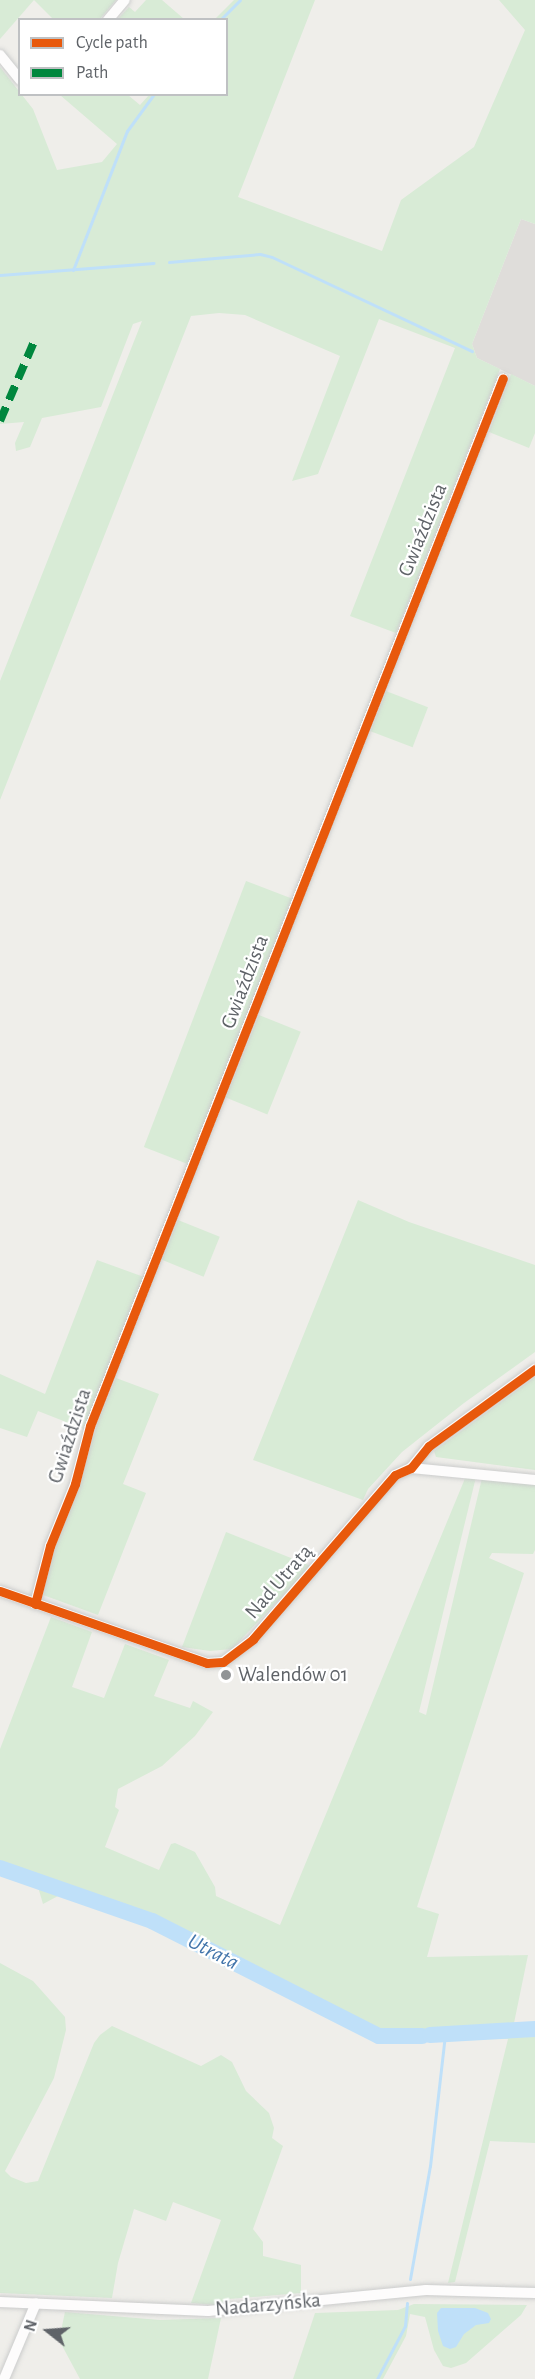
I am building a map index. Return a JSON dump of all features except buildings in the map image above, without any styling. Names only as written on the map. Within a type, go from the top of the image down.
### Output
[{"type":"street","points":[[110,18],[125,0]]},
{"type":"street","points":[[0,55],[18,78]]},
{"type":"street","name":"Gwiaździsta","points":[[35,1604],[50,1546],[75,1484],[90,1426],[503,378]]},
{"type":"street","name":"Nad Utratą","points":[[0,1591],[207,1663],[223,1662],[253,1639],[394,1474],[411,1468],[429,1446],[535,1369]]},
{"type":"street","points":[[411,1468],[535,1480]]},
{"type":"street","name":"Nadarzyńska","points":[[0,2302],[208,2311],[426,2290],[535,2293]]},
{"type":"street","points":[[4,2379],[36,2303]]},
{"type":"shaded area","points":[[521,219],[535,224],[535,386],[477,358],[472,344]]},
{"type":"green space","points":[[0,0],[34,0],[18,18],[0,39]]},
{"type":"green space","points":[[34,0],[116,0],[101,18],[52,18]]},
{"type":"green space","points":[[146,0],[162,0],[183,18],[119,18],[129,7],[135,12]]},
{"type":"green space","points":[[234,0],[315,0],[238,197],[382,251],[401,200],[474,147],[525,30],[499,0],[535,0],[535,224],[521,219],[472,344],[477,358],[500,369],[396,633],[350,616],[455,348],[379,319],[318,474],[292,481],[340,356],[245,315],[219,313],[191,316],[0,800],[0,681],[142,321],[133,324],[101,407],[42,418],[30,447],[16,451],[15,443],[24,422],[0,424],[0,67],[18,90],[18,96],[23,96],[33,109],[57,170],[102,162],[117,144],[61,96],[129,96],[140,105],[148,96],[228,96],[228,18],[216,18]]},
{"type":"green space","points":[[511,374],[535,386],[535,433],[529,448],[489,432]]},
{"type":"green space","points":[[386,691],[428,707],[413,747],[371,731]]},
{"type":"green space","points":[[246,881],[292,899],[190,1165],[144,1147]]},
{"type":"green space","points":[[259,1015],[301,1032],[267,1114],[226,1098]]},
{"type":"green space","points":[[358,1200],[409,1222],[535,1265],[535,1352],[464,1403],[402,1452],[368,1489],[363,1500],[253,1460]]},
{"type":"green space","points":[[178,1220],[220,1237],[204,1277],[162,1260]]},
{"type":"green space","points":[[97,1260],[144,1277],[84,1429],[38,1411],[27,1437],[0,1428],[0,1374],[45,1394]]},
{"type":"green space","points":[[535,1377],[535,1470],[436,1457],[434,1451]]},
{"type":"green space","points":[[116,1378],[159,1394],[123,1484],[146,1493],[98,1615],[43,1595],[46,1573],[83,1471],[99,1418]]},
{"type":"green space","points":[[466,1476],[476,1477],[419,1712],[426,1715],[482,1478],[535,1485],[535,1550],[533,1554],[492,1553],[489,1558],[524,1573],[417,1907],[439,1914],[427,1957],[528,1955],[513,2028],[535,2025],[535,2143],[490,2141],[455,2282],[448,2283],[508,2039],[378,2040],[151,1926],[78,1900],[58,1896],[43,1904],[38,1887],[0,1873],[0,1749],[51,1617],[92,1632],[72,1687],[104,1698],[125,1644],[169,1660],[154,1696],[190,1708],[193,1701],[213,1712],[195,1736],[162,1766],[118,1789],[115,1807],[119,1810],[105,1847],[159,1870],[171,1844],[175,1843],[195,1852],[215,1887],[216,1896],[280,1925]]},
{"type":"green space","points":[[226,1532],[311,1566],[232,1649],[210,1651],[182,1647]]},
{"type":"green space","points":[[0,1963],[33,1981],[65,2017],[66,2030],[54,2078],[5,2171],[11,2177],[26,2183],[38,2181],[94,2043],[112,2026],[201,2066],[221,2055],[232,2062],[246,2091],[269,2113],[274,2128],[272,2138],[283,2146],[253,2229],[263,2242],[263,2256],[301,2265],[301,2293],[229,2299],[227,2306],[191,2303],[221,2220],[173,2202],[166,2221],[134,2209],[118,2263],[112,2298],[0,2293]]},
{"type":"green space","points":[[414,2304],[527,2305],[521,2315],[466,2363],[451,2368],[443,2366],[434,2350],[425,2317],[410,2314],[406,2336],[383,2379],[293,2379],[315,2313],[398,2310]]},
{"type":"green space","points":[[65,2312],[160,2320],[221,2318],[208,2379],[80,2379],[59,2340]]},
{"type":"water","points":[[441,2308],[475,2308],[488,2313],[491,2319],[489,2323],[476,2325],[464,2334],[456,2347],[450,2349],[443,2346],[438,2331],[437,2313]]},
{"type":"waterway","points":[[222,18],[240,0]]},
{"type":"waterway","points":[[73,270],[127,131],[153,96]]},
{"type":"waterway","points":[[169,262],[260,254],[272,257],[472,351]]},
{"type":"waterway","points":[[0,275],[154,263]]},
{"type":"waterway","name":"Utrata","points":[[0,1868],[152,1921],[379,2036],[422,2036]]},
{"type":"waterway","name":"Utrata","points":[[430,2035],[535,2029]]},
{"type":"waterway","points":[[410,2279],[430,2166],[445,2035]]},
{"type":"waterway","points":[[377,2379],[405,2326],[407,2303]]},
{"type":"marked path","points":[[0,421],[36,337]]},
{"type":"cycle path","points":[[35,1604],[50,1546],[75,1484],[90,1426],[503,378]]},
{"type":"cycle path","points":[[0,1591],[207,1663],[223,1662],[253,1639],[395,1475],[411,1468],[429,1446],[535,1369]]},
{"type":"place","name":"Walendów 01","points":[[226,1675]]}]
